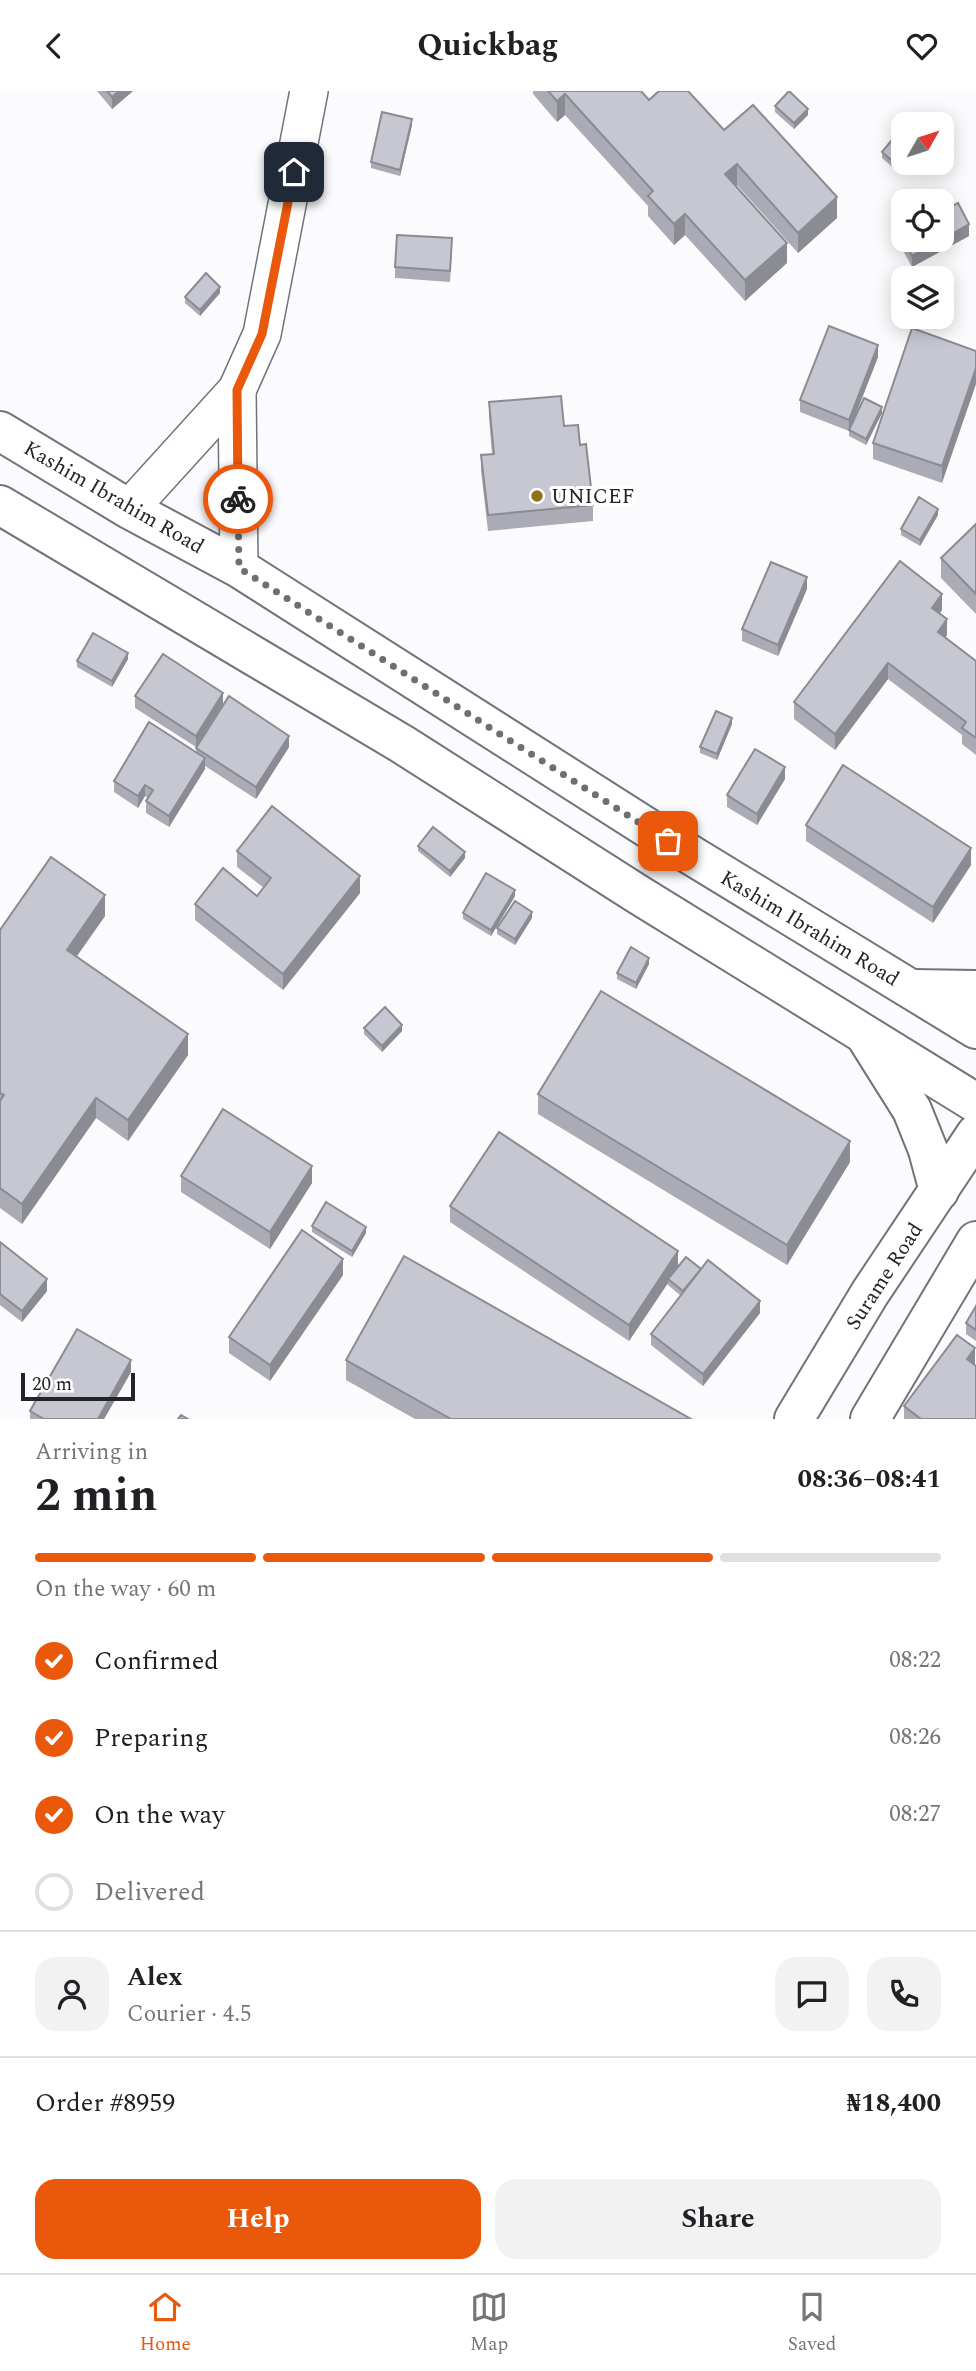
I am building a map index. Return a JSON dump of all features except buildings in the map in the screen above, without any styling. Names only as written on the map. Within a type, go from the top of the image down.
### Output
[{"type":"street","points":[[129,509],[237,390],[262,334],[309,91]]},
{"type":"street","points":[[237,390],[239,568]]},
{"type":"street","name":"Kashim Ibrahim Road","points":[[0,431],[129,509],[239,568],[668,841],[976,1029]]},
{"type":"street","points":[[0,505],[402,744],[639,895],[976,1103]]},
{"type":"street","points":[[911,989],[976,990]]},
{"type":"street","points":[[864,1032],[912,1110],[928,1150],[939,1191]]},
{"type":"street","name":"Surame Road","points":[[794,1419],[870,1293],[976,1134]]},
{"type":"street","points":[[870,1419],[976,1241]]},
{"type":"way so far","points":[[238,499],[239,568],[668,841]]},
{"type":"place","name":"UNICEF","points":[[537,496]]},
{"type":"route","points":[[238,499],[237,390],[262,334],[294,172]]}]
